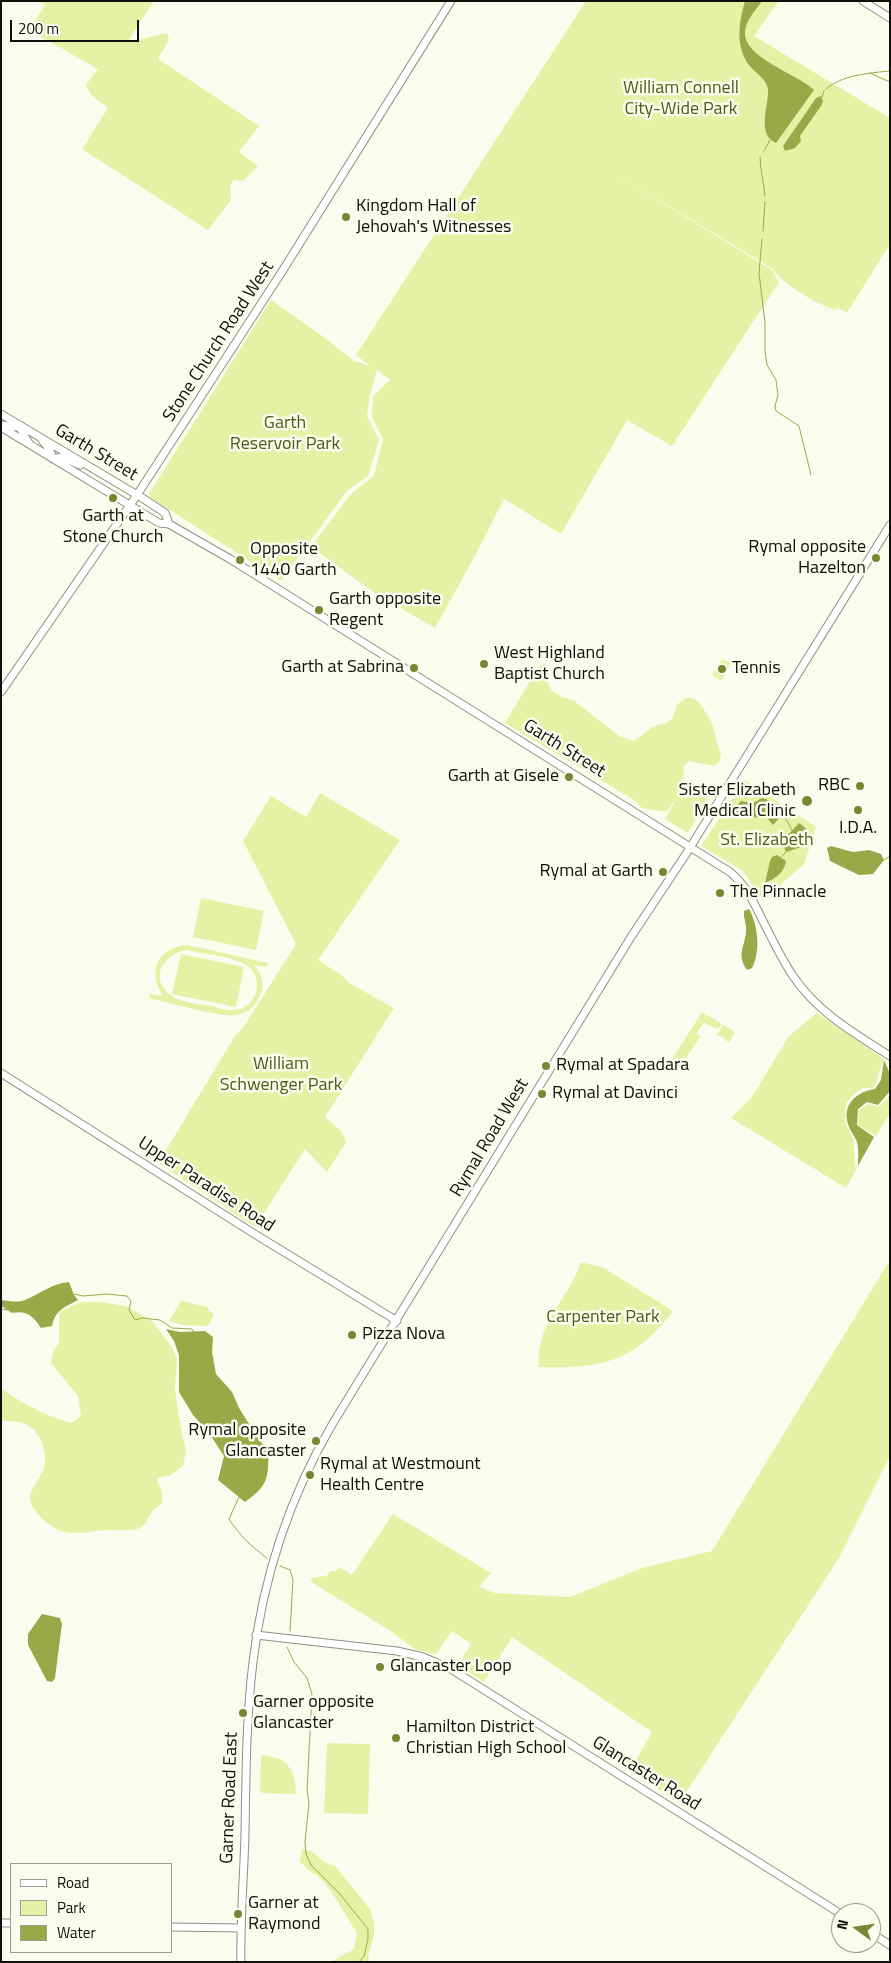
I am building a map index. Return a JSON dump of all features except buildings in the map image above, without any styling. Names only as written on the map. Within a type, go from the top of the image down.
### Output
[{"type":"main road","name":"Stone Church Road West","points":[[1,692],[137,495],[283,270],[451,1]]},
{"type":"main road","points":[[863,1],[890,18]]},
{"type":"main road","name":"Garth Street","points":[[1,414],[137,495],[165,514],[169,524]]},
{"type":"main road","points":[[1,426],[16,427],[20,425],[21,430],[31,445]]},
{"type":"main road","name":"Garth Street","points":[[1,426],[158,523],[169,524],[238,563],[730,872],[745,887],[792,975],[810,998],[836,1021],[890,1056]]},
{"type":"main road","points":[[34,434],[50,450],[53,459],[62,457],[108,478]]},
{"type":"main road","name":"Rymal Road West","points":[[256,1635],[271,1568],[289,1511],[328,1431],[632,937],[691,846],[890,525]]},
{"type":"main road","name":"Upper Paradise Road","points":[[1,1073],[253,1233],[397,1321]]},
{"type":"main road","name":"Glancaster Road","points":[[256,1635],[397,1651],[423,1657],[451,1669],[831,1908]]},
{"type":"main road","name":"Garner Road East","points":[[240,1962],[248,1720],[256,1635]]},
{"type":"main road","points":[[172,1927],[241,1928]]},
{"type":"green space","points":[[38,1],[154,1],[128,41],[167,33],[169,40],[158,59],[259,126],[239,152],[258,166],[243,181],[234,180],[230,186],[231,200],[208,230],[82,149],[108,108],[91,95],[86,85],[98,69],[29,30],[45,5]]},
{"type":"green space","points":[[586,1],[779,1],[754,36],[890,118],[890,244],[847,313],[838,308],[835,310],[827,307],[801,293],[785,282],[773,269],[609,170],[772,270],[779,282],[672,446],[627,420],[561,534],[504,499],[435,628],[376,594],[311,547],[351,494],[374,476],[383,439],[372,417],[373,396],[390,380],[377,370],[370,394],[367,416],[379,440],[368,476],[347,491],[281,581],[151,498],[149,494],[271,300],[354,361],[370,366],[356,355]]},
{"type":"green space","name":"Tennis","points":[[722,659],[731,663],[721,681],[712,675]]},
{"type":"green space","points":[[545,664],[547,669],[545,678],[552,691],[562,697],[573,700],[619,736],[634,741],[653,727],[671,720],[679,703],[684,699],[694,699],[702,706],[712,724],[721,752],[720,761],[714,766],[689,761],[683,767],[681,790],[685,785],[708,799],[688,833],[665,819],[677,797],[666,812],[642,808],[634,800],[505,723],[539,666]]},
{"type":"green space","name":"St. Elizabeth","points":[[745,780],[816,827],[804,864],[763,900],[743,871],[701,846]]},
{"type":"green space","name":"William Schwenger Park","points":[[320,793],[400,840],[318,960],[344,977],[349,983],[394,1008],[325,1117],[342,1132],[346,1142],[327,1172],[305,1149],[255,1227],[160,1164],[163,1155],[235,1036],[243,1028],[296,944],[243,841],[271,796],[306,817]]},
{"type":"green space","points":[[201,898],[264,911],[256,950],[193,937]]},
{"type":"green space","points":[[187,945],[268,963],[267,967],[254,965],[259,971],[262,989],[252,1008],[236,1015],[229,1015],[207,1012],[149,998],[150,994],[163,996],[156,978],[158,962],[168,951]],"holes":[[[187,950],[229,958],[249,967],[257,979],[256,993],[253,999],[242,1008],[226,1010],[183,1001],[168,993],[160,980],[162,966],[172,956]]]},
{"type":"green space","points":[[181,954],[244,967],[236,1007],[172,994]]},
{"type":"green space","points":[[702,1012],[722,1024],[718,1029],[704,1023],[696,1034],[701,1036],[680,1067],[671,1061]]},
{"type":"green space","points":[[817,1013],[884,1059],[873,1088],[862,1088],[846,1104],[845,1122],[854,1140],[856,1170],[846,1188],[731,1118],[752,1097],[789,1036]]},
{"type":"green space","points":[[723,1025],[735,1032],[729,1043],[722,1036],[717,1035]]},
{"type":"green space","points":[[890,1095],[890,1113],[876,1136],[858,1125],[859,1110],[868,1104],[879,1107]]},
{"type":"green space","points":[[890,1260],[890,1456],[839,1558],[679,1803],[630,1771],[652,1732],[512,1637],[484,1682],[458,1665],[471,1644],[452,1631],[436,1654],[416,1650],[389,1630],[313,1583],[310,1578],[326,1576],[331,1571],[336,1571],[339,1567],[352,1575],[393,1514],[491,1573],[479,1587],[495,1593],[570,1597],[642,1568],[712,1551]]},
{"type":"green space","name":"Carpenter Park","points":[[581,1262],[604,1268],[673,1311],[645,1342],[615,1359],[599,1364],[581,1366],[539,1367],[539,1352],[547,1326],[576,1275]]},
{"type":"green space","points":[[181,1301],[207,1307],[214,1314],[208,1326],[182,1325],[169,1321]]},
{"type":"green space","points":[[81,1302],[101,1302],[125,1306],[151,1320],[172,1347],[177,1360],[175,1387],[186,1451],[183,1466],[171,1475],[157,1478],[162,1491],[162,1503],[152,1512],[144,1524],[137,1529],[70,1533],[49,1524],[34,1510],[30,1499],[31,1492],[45,1463],[44,1450],[40,1438],[27,1425],[18,1422],[1,1421],[1,1388],[26,1404],[61,1420],[71,1423],[81,1416],[78,1396],[51,1363],[54,1350],[59,1343],[59,1312]]},
{"type":"green space","points":[[327,1743],[370,1744],[368,1814],[324,1813]]},
{"type":"green space","points":[[261,1755],[278,1758],[288,1766],[294,1778],[296,1794],[262,1793],[260,1791]]},
{"type":"green space","points":[[302,1849],[311,1851],[326,1863],[335,1866],[370,1909],[374,1923],[374,1935],[368,1956],[369,1962],[332,1962],[354,1949],[357,1933],[326,1885],[300,1861]]},
{"type":"water","points":[[745,1],[762,1],[745,28],[747,41],[753,50],[762,58],[814,90],[776,143],[766,133],[767,85],[749,65],[740,42],[740,25]]},
{"type":"water","points":[[821,96],[823,101],[821,106],[800,136],[801,141],[795,148],[785,151],[783,146],[816,98]]},
{"type":"water","points":[[762,798],[783,808],[783,814],[773,825],[767,818],[752,817],[747,811],[736,812],[731,805],[737,805],[741,801],[753,803]]},
{"type":"water","points":[[799,823],[807,830],[809,841],[801,847],[786,852],[783,844],[786,837]]},
{"type":"water","points":[[831,846],[853,852],[869,850],[881,854],[884,860],[873,874],[859,875],[830,861],[827,848]]},
{"type":"water","points":[[777,855],[786,861],[785,865],[779,875],[765,883],[770,861],[772,857]]},
{"type":"water","points":[[749,909],[755,923],[757,954],[752,968],[747,970],[742,959],[742,951],[746,928],[744,911]]},
{"type":"water","points":[[884,1060],[890,1074],[890,1091],[878,1105],[867,1102],[858,1109],[857,1125],[874,1137],[858,1166],[858,1145],[848,1123],[848,1108],[858,1095],[875,1089],[881,1080]]},
{"type":"water","points":[[69,1282],[78,1300],[58,1313],[52,1326],[41,1328],[26,1313],[12,1313],[1,1306],[1,1300],[22,1301],[51,1287]]},
{"type":"water","points":[[166,1329],[180,1332],[205,1331],[213,1337],[212,1352],[216,1374],[232,1392],[239,1408],[259,1440],[268,1450],[266,1480],[263,1486],[245,1502],[218,1480],[224,1456],[209,1433],[193,1415],[179,1392],[179,1355],[174,1341]]},
{"type":"water","points":[[42,1614],[60,1618],[62,1624],[55,1678],[52,1682],[47,1681],[28,1645],[28,1634]]},
{"type":"waterway","points":[[826,89],[832,84],[848,78],[890,71]]},
{"type":"waterway","points":[[870,73],[890,82]]},
{"type":"waterway","points":[[822,97],[824,91]]},
{"type":"waterway","points":[[764,151],[770,140]]},
{"type":"waterway","points":[[760,157],[765,196]]},
{"type":"waterway","points":[[763,231],[765,202]]},
{"type":"waterway","points":[[762,239],[759,273],[765,323],[765,351],[767,365],[776,380],[778,395],[775,406],[776,411],[799,426],[811,475]]},
{"type":"waterway","points":[[783,814],[792,830]]},
{"type":"waterway","points":[[781,857],[786,852]]},
{"type":"waterway","points":[[884,860],[890,856]]},
{"type":"waterway","points":[[74,1294],[83,1296],[107,1294],[127,1296],[131,1301],[129,1310],[135,1320],[142,1318],[160,1320],[172,1328],[192,1329],[195,1333]]},
{"type":"waterway","points":[[1,1309],[8,1310]]},
{"type":"waterway","points":[[239,1497],[229,1519],[246,1540],[267,1558]]},
{"type":"waterway","points":[[280,1566],[290,1570],[293,1580],[290,1631]]},
{"type":"waterway","points":[[287,1647],[294,1662],[307,1678],[312,1694],[306,1854],[311,1865],[339,1893],[368,1929],[364,1956],[359,1962]]},
{"type":"place","name":"Kingdom Hall of Jehovah's Witnesses","points":[[346,217]]},
{"type":"place","name":"Garth at Stone Church","points":[[113,498]]},
{"type":"place","name":"Rymal opposite Hazelton","points":[[876,558]]},
{"type":"place","name":"Opposite 1440 Garth","points":[[240,560]]},
{"type":"place","name":"Garth opposite Regent","points":[[319,610]]},
{"type":"place","name":"West Highland Baptist Church","points":[[484,664]]},
{"type":"place","name":"Garth at Sabrina","points":[[414,668]]},
{"type":"place","name":"Tennis","points":[[722,669]]},
{"type":"place","name":"Garth at Gisele","points":[[569,777]]},
{"type":"place","name":"RBC","points":[[860,786]]},
{"type":"place","name":"Sister Elizabeth Medical Clinic","points":[[807,801]]},
{"type":"place","name":"I.D.A.","points":[[858,810]]},
{"type":"place","name":"Rymal at Garth","points":[[663,872]]},
{"type":"place","name":"The Pinnacle","points":[[720,893]]},
{"type":"place","name":"Rymal at Spadara","points":[[546,1066]]},
{"type":"place","name":"Rymal at Davinci","points":[[542,1094]]},
{"type":"place","name":"Pizza Nova","points":[[352,1335]]},
{"type":"place","name":"Rymal opposite Glancaster","points":[[316,1441]]},
{"type":"place","name":"Rymal at Westmount Health Centre","points":[[310,1475]]},
{"type":"place","name":"Glancaster Loop","points":[[380,1667]]},
{"type":"place","name":"Garner opposite Glancaster","points":[[243,1713]]},
{"type":"place","name":"Hamilton District Christian High School","points":[[396,1738]]},
{"type":"place","name":"Garner at Raymond","points":[[238,1914]]},
{"type":"park label","name":"William Connell City-Wide Park","points":[[681,99]]},
{"type":"park label","name":"Garth Reservoir Park","points":[[285,434]]}]
